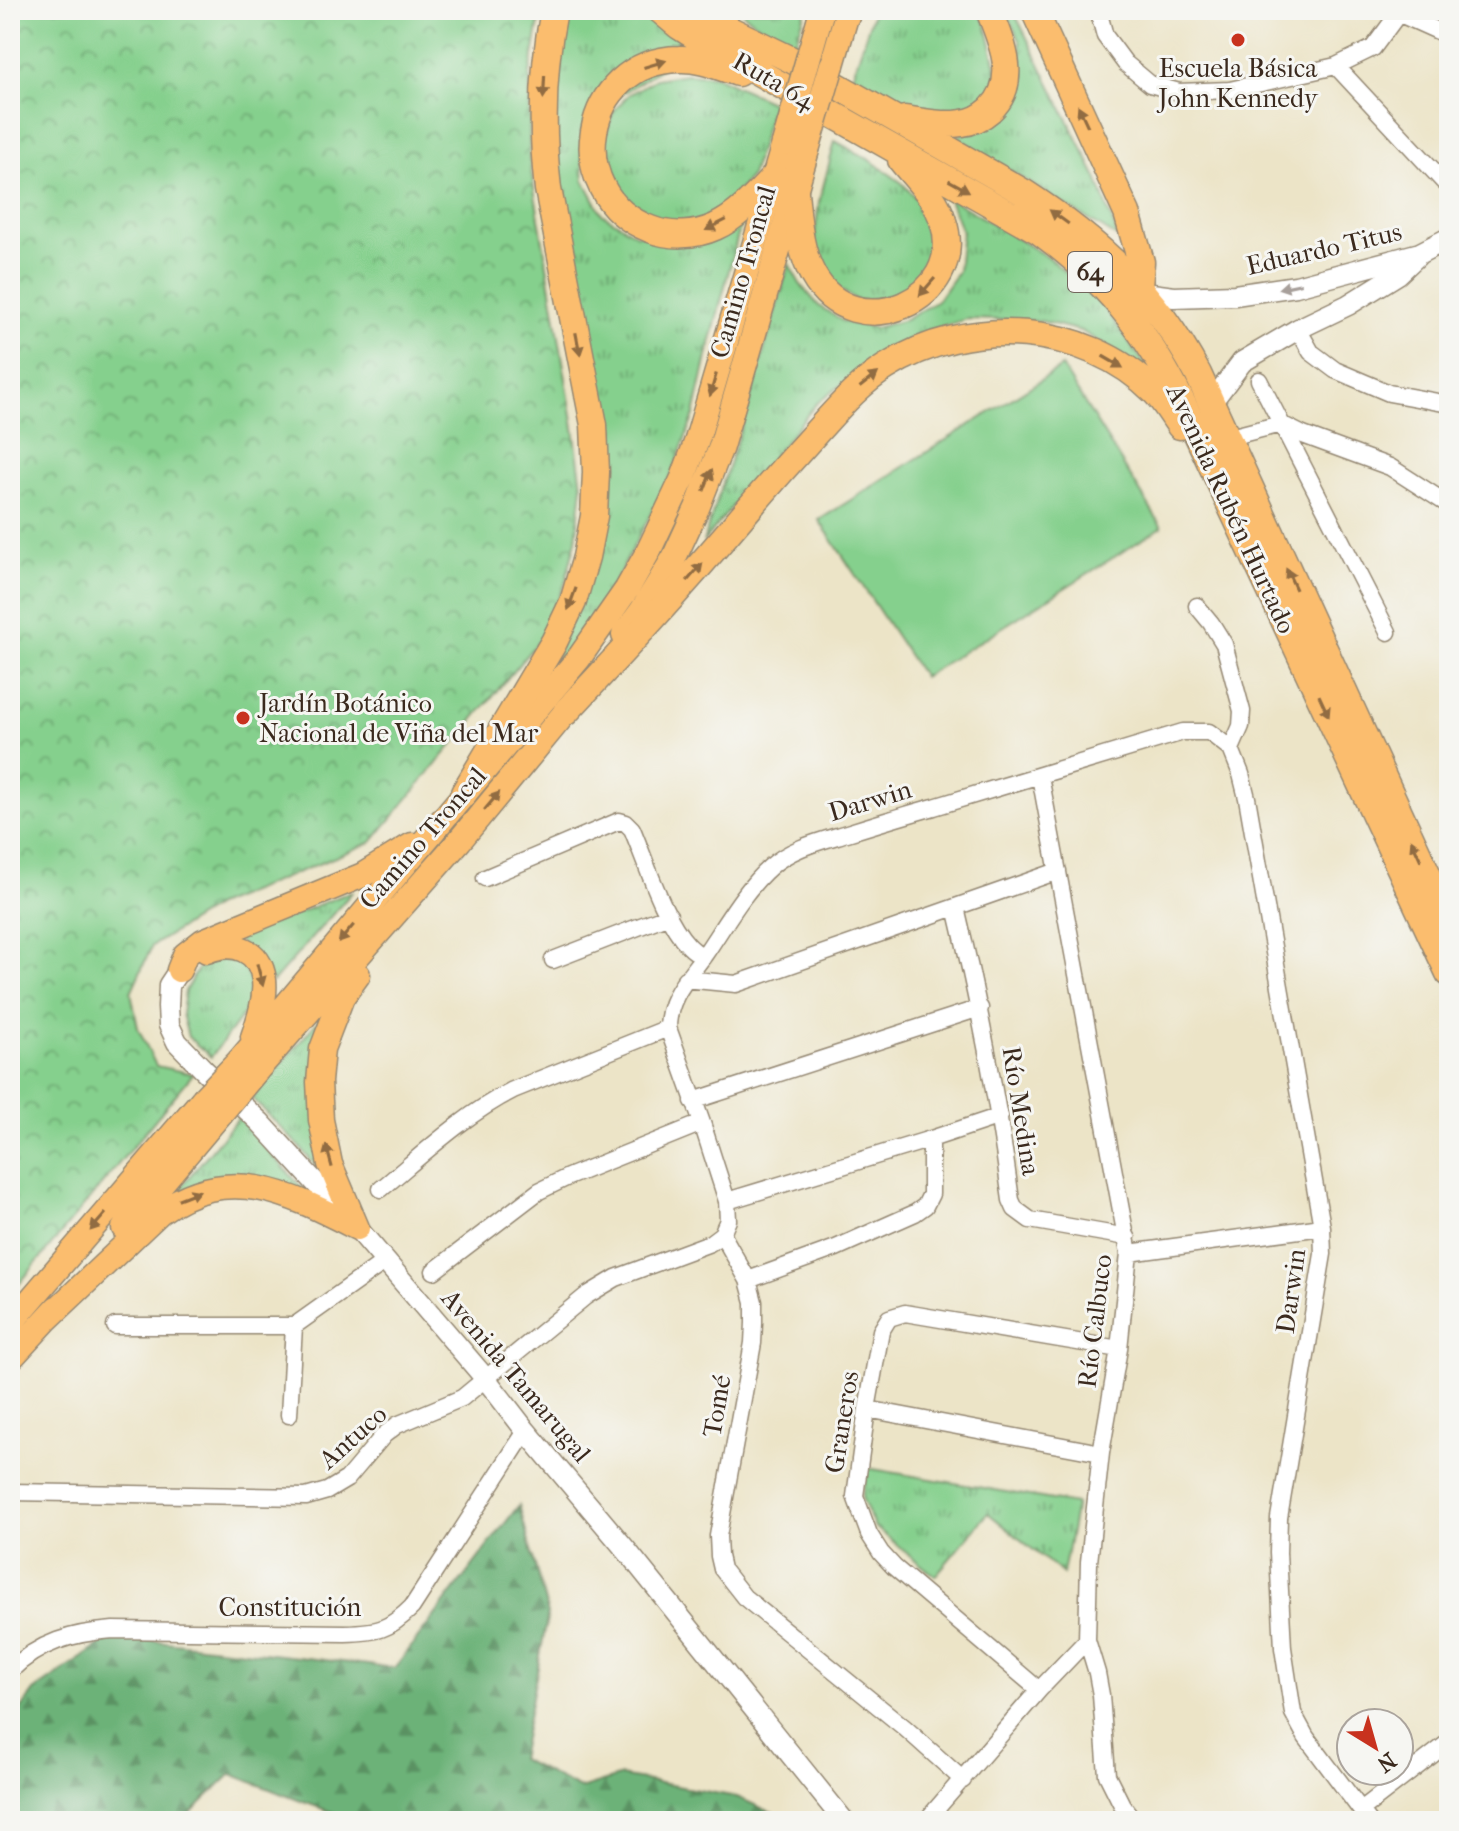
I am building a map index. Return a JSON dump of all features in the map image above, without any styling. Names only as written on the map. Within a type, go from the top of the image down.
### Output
[{"type":"highway","points":[[464,793],[554,642],[573,602],[594,516],[594,425],[548,189],[544,153],[544,80],[554,10]]},
{"type":"highway","name":"Ruta 64","points":[[660,10],[698,38],[891,149]]},
{"type":"highway","name":"Ruta 64","points":[[697,10],[720,25],[801,56],[894,118]]},
{"type":"highway","points":[[735,10],[801,56]]},
{"type":"highway","points":[[894,118],[959,124],[978,118],[994,106],[1001,95],[1007,72],[1001,39],[989,10]]},
{"type":"highway","points":[[1034,10],[1127,213],[1141,262],[1142,290]]},
{"type":"highway","points":[[786,88],[695,60],[648,65],[621,81],[602,106],[592,136],[594,167],[606,196],[628,218],[656,232],[687,234],[717,226],[785,184],[807,260],[820,286],[842,304],[869,312],[897,309],[922,295],[939,273],[946,232],[930,194],[891,149]]},
{"type":"highway","name":"Avenida Rubén Hurtado","points":[[894,118],[1023,192],[1088,238],[1142,290],[1183,346],[1449,921]]},
{"type":"highway","name":"Avenida Rubén Hurtado","points":[[891,149],[1039,231],[1064,249],[1099,281],[1150,343],[1173,384],[1449,973]]},
{"type":"highway","points":[[566,712],[687,581],[849,397],[886,367],[928,346],[974,335],[1022,333],[1047,336],[1094,352],[1117,363],[1156,393],[1212,469]]},
{"type":"main road","name":"Camino Troncal","points":[[796,147],[801,56],[842,11]]},
{"type":"main road","name":"Camino Troncal","points":[[10,1359],[46,1320],[212,1106],[464,793],[579,658],[627,589],[683,478],[796,147],[832,65],[842,11]]},
{"type":"main road","name":"Camino Troncal","points":[[248,1061],[442,861],[566,712],[641,612],[674,558],[721,447],[785,184]]},
{"type":"main road","points":[[179,970],[185,955],[203,941],[363,875],[433,832]]},
{"type":"main road","points":[[357,1228],[330,1164],[321,1120],[319,1082],[322,1049],[342,997],[442,861]]},
{"type":"main road","points":[[179,970],[198,954],[224,945],[245,949],[254,958],[265,981],[260,1018],[248,1061]]},
{"type":"main road","name":"Camino Troncal","points":[[10,1324],[212,1106]]},
{"type":"main road","points":[[46,1320],[160,1212],[194,1192],[232,1185],[252,1187],[307,1202],[357,1228]]},
{"type":"street","points":[[1098,10],[1105,36],[1125,63],[1150,84],[1179,92],[1230,90],[1336,66],[1373,48],[1409,13],[1449,36]]},
{"type":"street","points":[[1336,66],[1444,182]]},
{"type":"street","name":"Eduardo Titus","points":[[1142,290],[1174,297],[1243,294],[1296,286],[1420,253],[1449,238]]},
{"type":"street","name":"Eduardo Titus","points":[[1211,403],[1242,362],[1298,329],[1348,305],[1398,274],[1420,253]]},
{"type":"street","points":[[1337,274],[1348,305]]},
{"type":"street","points":[[1298,329],[1311,352],[1335,370],[1389,393],[1449,404]]},
{"type":"street","points":[[1259,380],[1388,632]]},
{"type":"street","points":[[1226,438],[1281,424],[1390,467],[1449,505]]},
{"type":"street","points":[[1197,606],[1224,644],[1242,711],[1241,726],[1231,749]]},
{"type":"street","name":"Darwin","points":[[703,957],[740,902],[769,867],[787,855],[816,843],[1183,732],[1209,732],[1231,749],[1247,798],[1322,1227],[1323,1254],[1279,1518],[1283,1648],[1293,1713],[1306,1737],[1365,1815]]},
{"type":"street","name":"Río Calbuco","points":[[1040,776],[1128,1245],[1119,1349],[1101,1453],[1089,1562],[1087,1640],[1101,1695],[1107,1775],[1134,1821]]},
{"type":"street","points":[[485,878],[619,821],[632,829],[677,931],[689,947],[703,957],[674,997],[668,1015],[668,1028],[727,1201],[728,1220],[722,1234]]},
{"type":"street","points":[[685,979],[736,984],[1058,871]]},
{"type":"street","name":"Río Medina","points":[[956,907],[980,1008],[1015,1209],[1030,1220],[1128,1245],[1322,1227]]},
{"type":"street","points":[[553,960],[669,915]]},
{"type":"street","name":"Avenida Tamarugal","points":[[179,970],[169,985],[168,1007],[169,1025],[177,1042],[260,1122],[357,1228],[485,1378],[844,1821]]},
{"type":"street","points":[[693,1101],[980,1008]]},
{"type":"street","points":[[381,1189],[454,1128],[491,1102],[513,1090],[668,1028]]},
{"type":"street","points":[[727,1201],[1000,1116]]},
{"type":"street","points":[[434,1271],[539,1191],[702,1123]]},
{"type":"street","points":[[748,1280],[836,1248],[925,1206],[931,1194],[931,1139]]},
{"type":"street","name":"Tomé","points":[[722,1234],[748,1280],[754,1302],[753,1343],[718,1536],[722,1569],[744,1597],[905,1728],[963,1780]]},
{"type":"street","name":"Antuco","points":[[10,1492],[317,1495],[347,1479],[384,1435],[397,1425],[462,1398],[586,1296],[616,1278],[710,1243],[722,1234]]},
{"type":"street","points":[[115,1326],[294,1326],[384,1262]]},
{"type":"street","name":"Graneros","points":[[1039,1690],[894,1567],[869,1534],[855,1496],[881,1331],[889,1318],[905,1313],[1119,1349]]},
{"type":"street","points":[[289,1415],[294,1326]]},
{"type":"street","points":[[867,1409],[1101,1453]]},
{"type":"street","name":"Constitución","points":[[10,1671],[34,1651],[84,1632],[372,1633],[388,1627],[412,1607],[526,1431]]},
{"type":"street","points":[[926,1821],[1039,1690],[1087,1640]]},
{"type":"street","points":[[1365,1815],[1449,1742]]},
{"type":"green space","name":"Jardín Botánico Nacional de Viña del Mar","points":[[10,10],[541,10],[530,73],[529,159],[582,486],[576,540],[565,584],[539,640],[372,842],[216,906],[152,946],[131,992],[138,1028],[156,1066],[193,1074],[10,1295]]},
{"type":"green space","points":[[565,10],[643,10],[693,48],[587,116],[581,146],[584,180],[602,214],[637,235],[742,219],[694,415],[672,474],[618,576],[547,680],[603,537],[609,467],[603,408],[557,178],[555,69]]},
{"type":"green space","points":[[740,10],[806,10],[793,50],[744,14]]},
{"type":"green space","points":[[874,10],[977,10],[986,24],[998,75],[987,101],[961,115],[930,112],[852,77]]},
{"type":"green space","points":[[1004,10],[1013,10],[1097,178],[1118,238],[956,137],[993,120],[1009,100],[1021,70],[1020,40]]},
{"type":"green space","points":[[686,74],[715,76],[773,103],[751,176],[726,205],[696,223],[660,225],[611,193],[600,156],[613,112],[628,95],[656,79]]},
{"type":"green space","points":[[835,141],[870,160],[902,183],[922,205],[935,228],[937,256],[926,275],[899,296],[858,301],[839,289],[819,267],[813,249],[819,203]]},
{"type":"green space","points":[[948,197],[1049,258],[1102,305],[1163,389],[1134,363],[1081,331],[1041,321],[967,319],[918,334],[869,364],[816,404],[703,542],[747,411],[789,264],[800,284],[819,306],[844,322],[875,328],[905,320],[937,301],[958,271],[962,231]]},
{"type":"green space","points":[[1062,367],[1162,527],[923,677],[819,520]]},
{"type":"green space","points":[[353,891],[273,982],[236,938]]},
{"type":"green space","points":[[225,954],[241,959],[256,997],[211,1057],[188,1037],[182,1014],[185,991],[198,969]]},
{"type":"green space","points":[[334,1002],[326,1178],[252,1098]]},
{"type":"green space","points":[[239,1117],[311,1198],[178,1190]]},
{"type":"green space","points":[[867,1468],[1076,1504],[1063,1574],[988,1513],[935,1576],[874,1526],[862,1498]]},
{"type":"green space","points":[[519,1505],[548,1614],[520,1759],[580,1789],[621,1776],[737,1797],[791,1821],[357,1821],[231,1774],[182,1821],[10,1821],[10,1725],[34,1691],[113,1636],[395,1668]]},
{"type":"place","name":"Escuela Básica John Kennedy","points":[[1238,40]]},
{"type":"place","name":"Jardín Botánico Nacional de Viña del Mar","points":[[243,718]]}]
